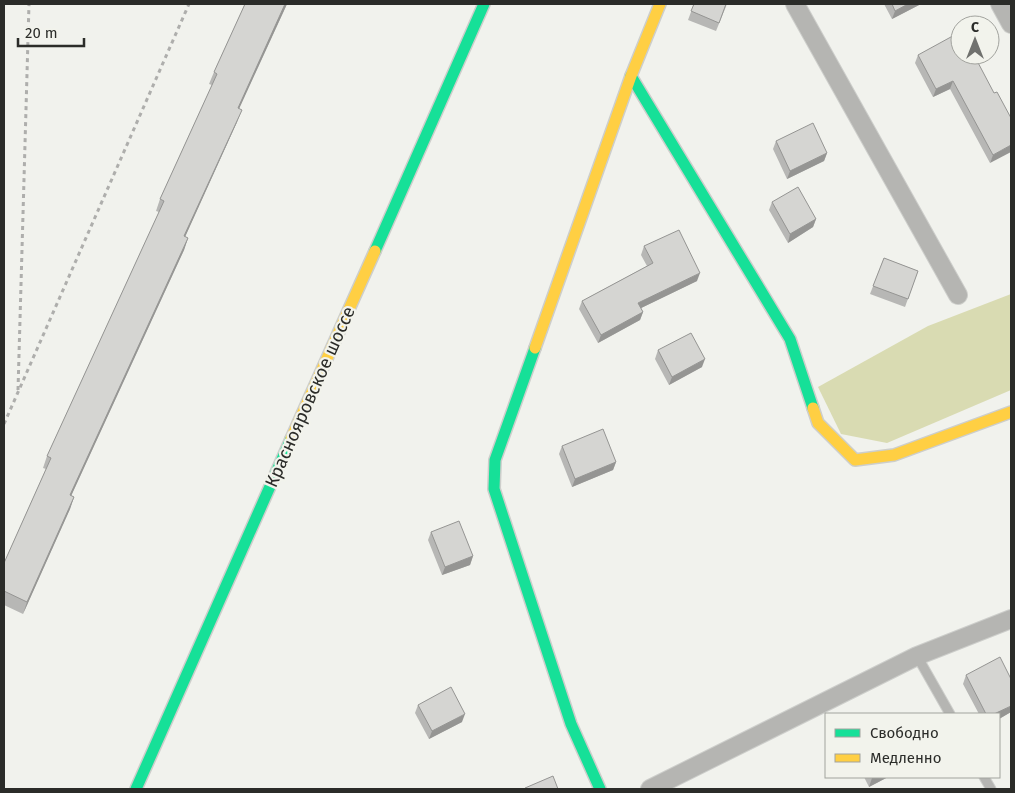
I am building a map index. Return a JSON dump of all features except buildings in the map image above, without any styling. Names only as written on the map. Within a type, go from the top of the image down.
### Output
[{"type":"street","name":"Краснояровское шоссе","points":[[136,789],[484,4]]},
{"type":"street","points":[[600,789],[571,724],[494,489],[495,460],[631,76],[660,4]]},
{"type":"street","points":[[795,4],[958,295]]},
{"type":"street","points":[[1000,4],[1011,24]]},
{"type":"street","points":[[631,76],[790,339],[818,423],[855,460],[894,455],[1011,412]]},
{"type":"street","points":[[650,789],[917,656],[1011,619]]},
{"type":"lane","points":[[917,656],[949,713]]},
{"type":"lane","points":[[985,778],[991,789]]},
{"type":"path","points":[[18,393],[29,4]]},
{"type":"path","points":[[4,424],[189,4]]},
{"type":"green space","points":[[1011,294],[1011,390],[887,443],[841,434],[818,387],[928,326]]},
{"type":"traffic: fast","points":[[375,251],[484,4]]},
{"type":"traffic: fast","points":[[631,76],[790,339],[813,408]]},
{"type":"traffic: fast","points":[[535,348],[495,460],[494,489],[571,724],[600,789]]},
{"type":"traffic: fast","points":[[136,789],[291,439]]},
{"type":"traffic: slow","points":[[535,348],[631,76],[660,4]]},
{"type":"traffic: slow","points":[[291,439],[375,251]]},
{"type":"traffic: slow","points":[[813,408],[818,423],[855,460],[894,455],[1011,412]]}]
